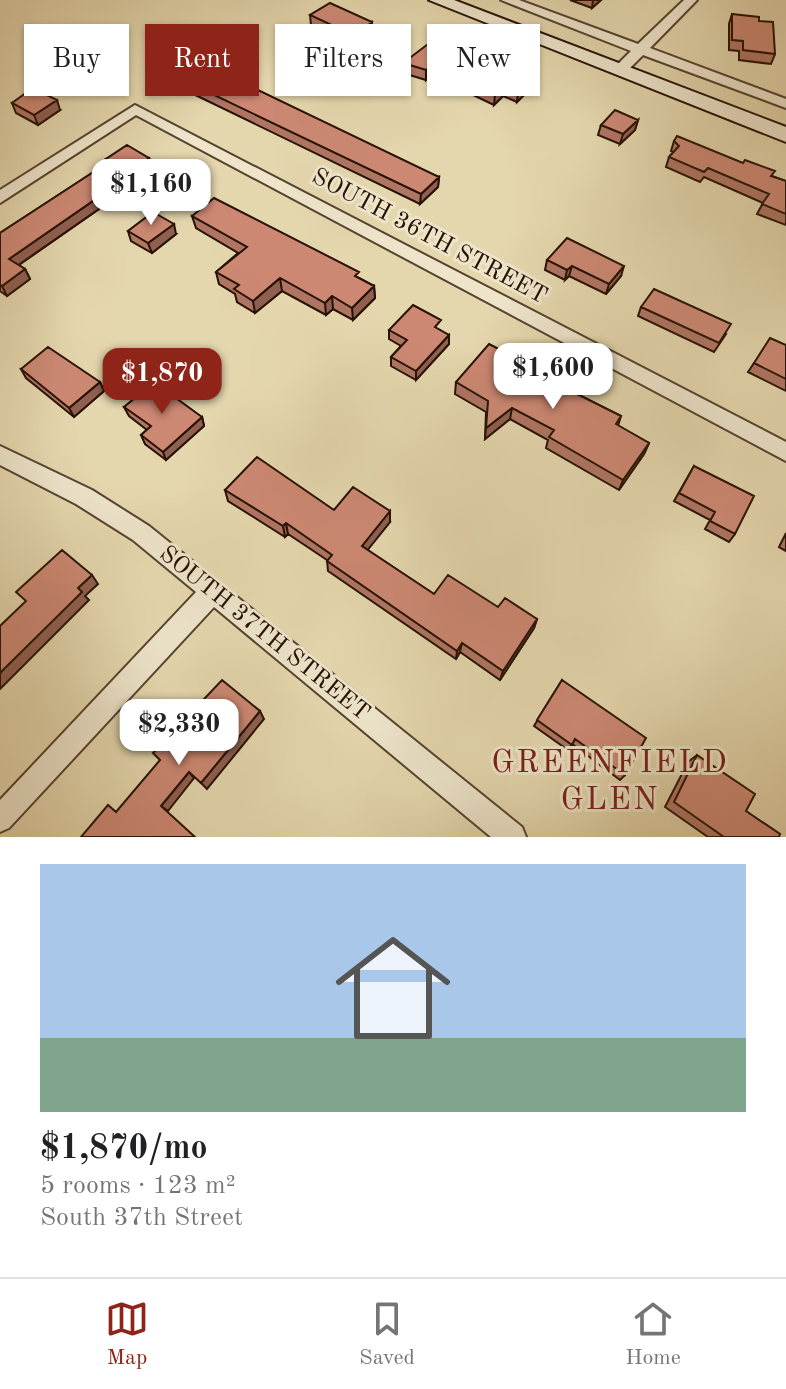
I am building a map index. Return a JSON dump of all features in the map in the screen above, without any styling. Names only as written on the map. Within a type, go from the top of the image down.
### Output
[{"type":"street","points":[[438,0],[786,135]]},
{"type":"street","points":[[507,0],[786,104]]},
{"type":"street","points":[[620,70],[691,0]]},
{"type":"street","name":"SOUTH 36TH STREET","points":[[0,198],[135,109],[786,452]]},
{"type":"street","name":"SOUTH 37TH STREET","points":[[0,455],[84,497],[141,533],[512,837]]},
{"type":"street","points":[[0,819],[213,591]]},
{"type":"building","points":[[330,3],[372,22],[329,24],[310,15]]},
{"type":"building","points":[[732,14],[773,22],[775,54],[743,50],[743,41],[732,40]]},
{"type":"building","points":[[427,45],[427,69],[411,65],[411,57]]},
{"type":"building","points":[[259,91],[439,177],[421,194],[216,96],[259,96]]},
{"type":"building","points":[[24,94],[49,96],[57,100],[34,115],[12,103]]},
{"type":"building","points":[[615,110],[638,120],[623,134],[601,125]]},
{"type":"building","points":[[677,136],[743,163],[745,160],[775,171],[771,176],[786,181],[786,214],[762,204],[769,194],[708,168],[704,172],[669,157],[679,146],[674,141]]},
{"type":"building","points":[[127,145],[149,158],[135,167],[146,173],[126,187],[119,183],[9,259],[25,269],[0,285],[0,233],[110,161],[106,159]]},
{"type":"building","points":[[214,198],[359,272],[355,276],[374,286],[352,308],[332,296],[325,303],[280,278],[253,301],[234,289],[239,285],[216,272],[247,247],[192,216]]},
{"type":"building","points":[[153,212],[174,224],[148,243],[128,231]]},
{"type":"building","points":[[567,238],[624,266],[609,284],[572,266],[567,270],[547,260]]},
{"type":"building","points":[[654,289],[731,324],[719,343],[641,307]]},
{"type":"building","points":[[413,305],[441,320],[435,327],[449,335],[416,371],[391,357],[407,340],[389,330]]},
{"type":"building","points":[[770,338],[786,345],[786,379],[754,363]]},
{"type":"building","points":[[489,344],[516,358],[513,362],[621,416],[616,424],[649,443],[623,480],[549,437],[554,430],[512,408],[486,428],[488,401],[456,382]]},
{"type":"building","points":[[48,347],[100,382],[69,408],[21,369]]},
{"type":"building","points":[[154,382],[202,417],[163,452],[141,435],[151,426],[124,407]]},
{"type":"building","points":[[257,457],[334,510],[353,487],[390,511],[362,546],[434,594],[448,575],[498,607],[505,598],[537,619],[503,671],[462,643],[457,651],[327,561],[332,555],[286,523],[283,526],[225,490]]},
{"type":"building","points":[[694,466],[754,496],[735,534],[710,521],[715,512],[679,493]]},
{"type":"building","points":[[62,550],[92,575],[78,588],[82,592],[0,673],[0,626],[26,601],[16,592]]},
{"type":"building","points":[[222,680],[260,711],[201,783],[189,772],[161,806],[195,837],[81,837],[108,805],[116,812],[160,760],[153,753]]},
{"type":"building","points":[[562,680],[646,738],[625,775],[575,739],[572,745],[537,720]]},
{"type":"building","points":[[697,755],[755,794],[746,811],[780,834],[779,837],[724,837],[674,802]]},
{"type":"district","name":"GREENFIELD GLEN","points":[[610,782]]}]
